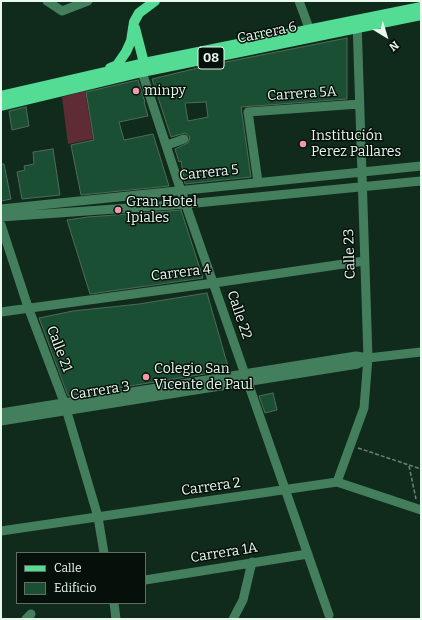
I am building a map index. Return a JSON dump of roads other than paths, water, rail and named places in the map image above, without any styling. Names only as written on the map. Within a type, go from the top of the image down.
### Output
[{"type":"main road","points":[[101,72],[117,65],[122,59],[131,41],[134,22],[139,13],[155,1]]},
{"type":"main road","name":"Carrera 6","points":[[357,24],[421,6]]},
{"type":"main road","name":"Carrera 6","points":[[1,106],[143,67],[357,24],[421,15]]},
{"type":"main road","name":"Calle 22","points":[[134,22],[143,67]]},
{"type":"main road","name":"Carrera 6","points":[[1,96],[101,72],[143,67]]},
{"type":"street","points":[[47,1],[62,10],[88,1]]},
{"type":"street","points":[[299,1],[311,33]]},
{"type":"street","name":"Calle 23","points":[[337,482],[364,408],[368,358],[357,24]]},
{"type":"street","name":"Calle 22","points":[[143,67],[181,190],[329,615]]},
{"type":"street","name":"Carrera 5A","points":[[258,182],[248,112],[359,104]]},
{"type":"street","points":[[170,144],[184,139]]},
{"type":"street","name":"Carrera 5","points":[[1,209],[421,166]]},
{"type":"street","name":"Carrera 5","points":[[1,217],[186,204],[421,181]]},
{"type":"street","name":"Calle 21","points":[[1,225],[28,307],[66,406],[98,517],[104,552]]},
{"type":"street","name":"Carrera 4","points":[[1,312],[364,261]]},
{"type":"street","name":"Carrera 3","points":[[1,413],[114,399],[246,376],[305,368],[358,364],[368,358],[421,352]]},
{"type":"street","name":"Carrera 3","points":[[1,421],[66,406]]},
{"type":"street","name":"Carrera 2","points":[[1,531],[337,482],[419,510]]},
{"type":"street","name":"Carrera 1A","points":[[146,580],[308,554]]},
{"type":"street","points":[[232,619],[243,600],[252,562]]},
{"type":"street","points":[[114,604],[116,619]]},
{"type":"place","name":"minpy","points":[[136,91]]},
{"type":"place","name":"Institución Perez Pallares","points":[[303,144]]},
{"type":"place","name":"Gran Hotel Ipiales","points":[[118,210]]},
{"type":"place","name":"Colegio San Vicente de Paul","points":[[146,377]]}]
